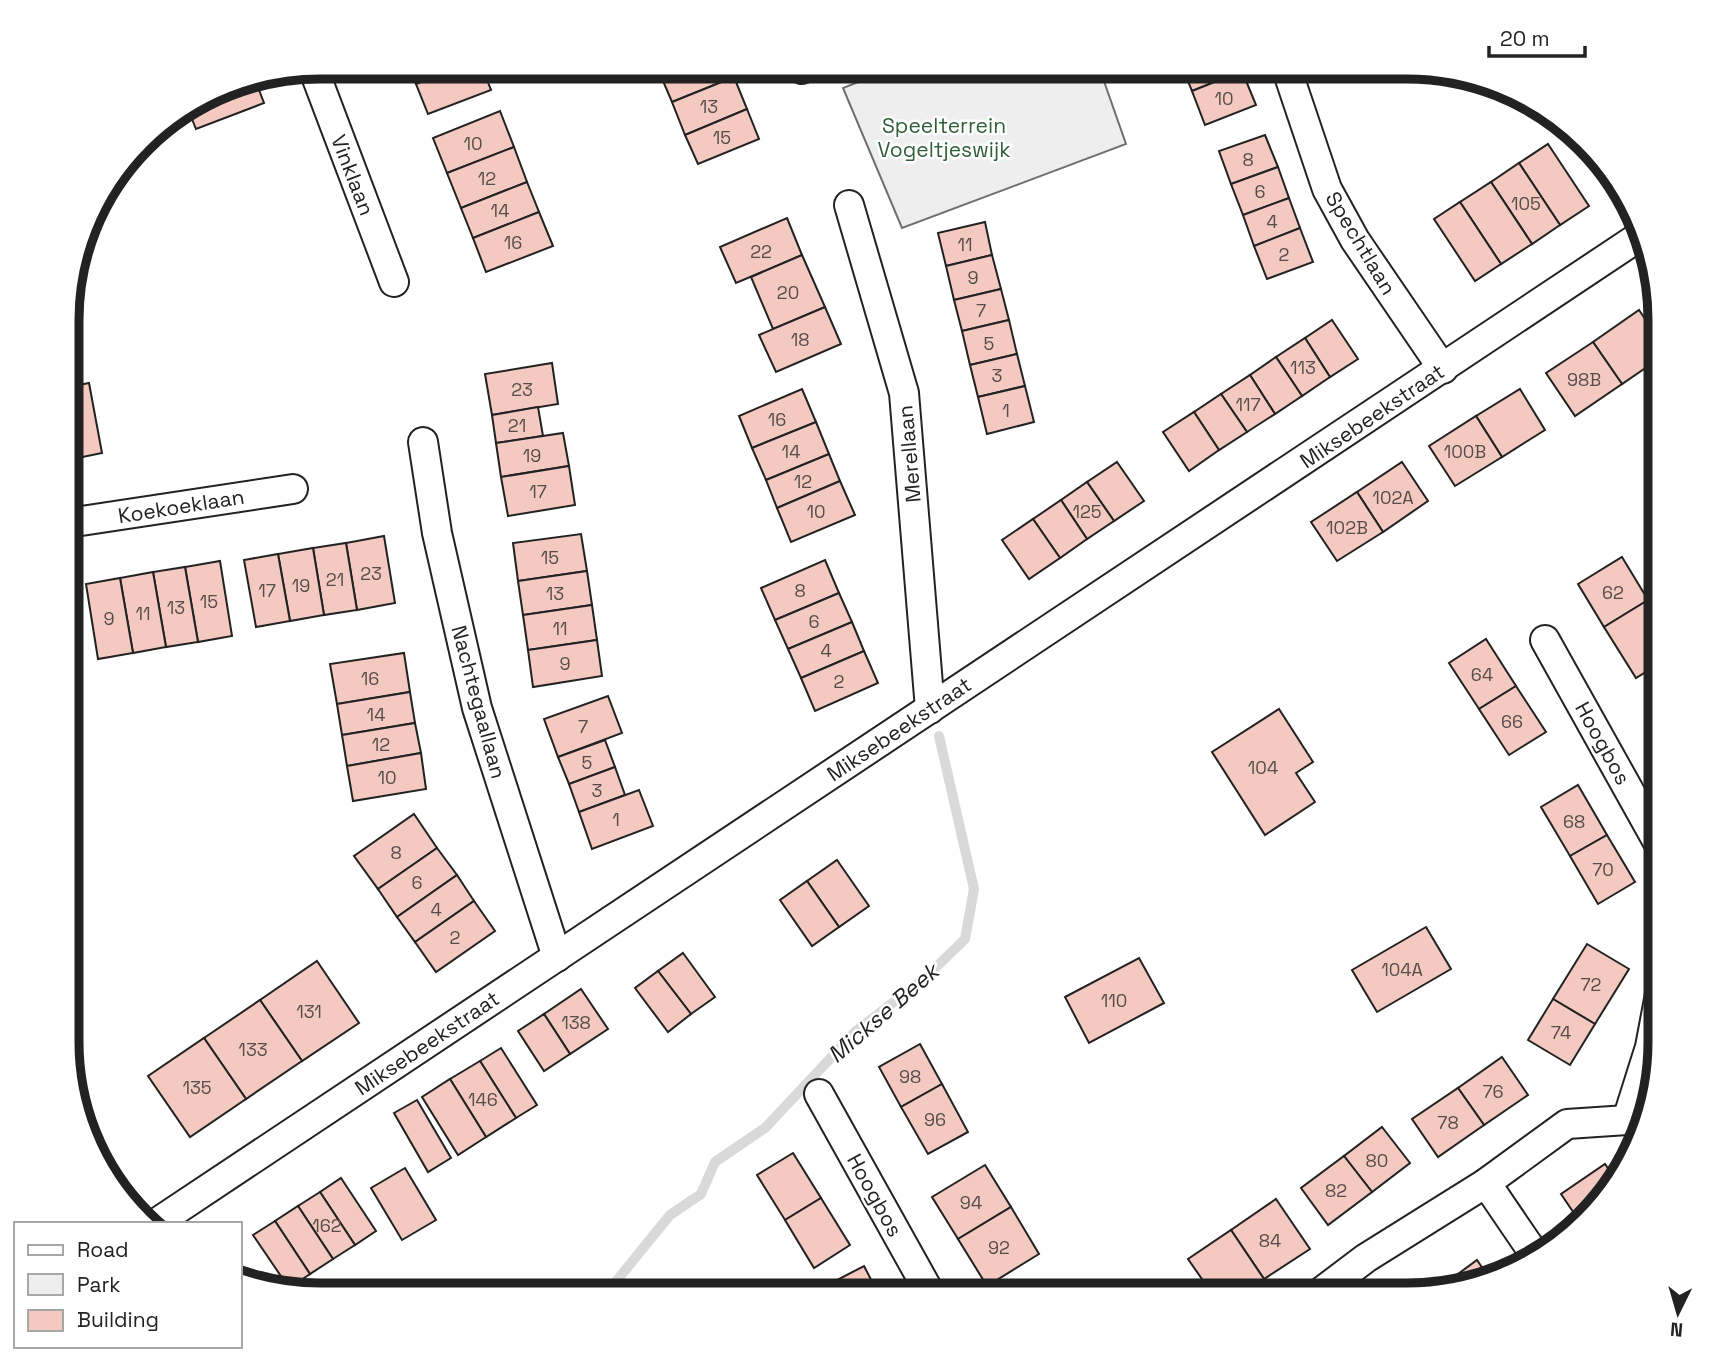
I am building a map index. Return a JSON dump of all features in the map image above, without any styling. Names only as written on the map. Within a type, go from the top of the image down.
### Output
[{"type":"street","name":"Vinklaan","points":[[317,79],[394,282]]},
{"type":"street","name":"Spechtlaan","points":[[1290,79],[1327,189],[1355,240],[1443,369]]},
{"type":"street","name":"Merellaan","points":[[849,205],[904,393],[930,709]]},
{"type":"street","name":"Miksebeekstraat","points":[[159,1221],[1635,241]]},
{"type":"street","name":"Nachtegaallaan","points":[[423,442],[437,533],[477,708],[556,957]]},
{"type":"street","name":"Koekoeklaan","points":[[79,521],[293,489]]},
{"type":"street","name":"Hoogbos","points":[[1545,640],[1648,825]]},
{"type":"street","points":[[1638,1112],[1648,1058]]},
{"type":"street","name":"Hoogbos","points":[[819,1094],[924,1283]]},
{"type":"street","points":[[1334,1283],[1366,1258],[1486,1183],[1567,1124],[1635,1121]]},
{"type":"street","points":[[1486,1183],[1531,1249]]},
{"type":"green space","name":"Speelterrein Vogeltjeswijk","points":[[866,79],[1103,79],[1126,144],[902,228],[843,88]]},
{"type":"building","points":[[414,79],[429,79],[416,84]]},
{"type":"building","points":[[429,79],[487,79],[491,90],[428,114],[416,84]]},
{"type":"building","points":[[662,79],[729,79],[672,102]]},
{"type":"building","points":[[735,79],[747,109],[685,135],[672,102]]},
{"type":"building","points":[[1187,79],[1222,79],[1192,91]]},
{"type":"building","points":[[1222,79],[1245,79],[1256,105],[1205,125],[1192,91]]},
{"type":"building","points":[[258,87],[264,103],[196,129],[191,116],[227,97]]},
{"type":"building","points":[[747,109],[759,139],[698,164],[685,135]]},
{"type":"building","points":[[500,111],[514,147],[447,173],[433,138]]},
{"type":"building","points":[[1265,135],[1278,167],[1231,184],[1219,151]]},
{"type":"building","points":[[1548,144],[1589,206],[1560,225],[1519,163]]},
{"type":"building","points":[[514,147],[527,182],[461,208],[447,173]]},
{"type":"building","points":[[1519,163],[1560,225],[1532,244],[1491,182]]},
{"type":"building","points":[[1278,167],[1289,198],[1243,215],[1231,184]]},
{"type":"building","points":[[527,182],[539,212],[473,238],[461,208]]},
{"type":"building","points":[[1491,182],[1532,244],[1501,264],[1460,202]]},
{"type":"building","points":[[1289,198],[1300,228],[1254,246],[1243,215]]},
{"type":"building","points":[[1460,202],[1501,264],[1475,281],[1434,219]]},
{"type":"building","points":[[539,212],[553,246],[486,272],[473,238]]},
{"type":"building","points":[[787,218],[802,255],[736,283],[720,247]]},
{"type":"building","points":[[985,222],[992,255],[946,266],[938,233]]},
{"type":"building","points":[[1300,228],[1313,262],[1267,279],[1254,246]]},
{"type":"building","points":[[802,255],[825,307],[773,329],[751,277]]},
{"type":"building","points":[[992,255],[1001,289],[954,300],[946,266]]},
{"type":"building","points":[[1001,289],[1009,320],[962,331],[954,300]]},
{"type":"building","points":[[825,307],[841,344],[776,372],[759,335]]},
{"type":"building","points":[[1639,310],[1648,323],[1648,366],[1622,384],[1593,342]]},
{"type":"building","points":[[1009,320],[1017,354],[970,365],[962,331]]},
{"type":"building","points":[[1332,320],[1358,359],[1330,377],[1305,338]]},
{"type":"building","points":[[1305,338],[1330,377],[1302,396],[1276,357]]},
{"type":"building","points":[[1593,342],[1622,384],[1575,416],[1546,373]]},
{"type":"building","points":[[1017,354],[1025,386],[978,397],[970,365]]},
{"type":"building","points":[[1276,357],[1302,396],[1275,414],[1250,375]]},
{"type":"building","points":[[552,363],[558,404],[492,415],[485,374]]},
{"type":"building","points":[[1250,375],[1275,414],[1247,432],[1221,394]]},
{"type":"building","points":[[89,383],[102,453],[79,458],[79,385]]},
{"type":"building","points":[[1025,386],[1034,422],[987,434],[978,397]]},
{"type":"building","points":[[802,389],[816,422],[752,448],[739,416]]},
{"type":"building","points":[[1520,389],[1545,430],[1502,457],[1476,416]]},
{"type":"building","points":[[1221,394],[1247,432],[1219,450],[1194,412]]},
{"type":"building","points":[[538,407],[543,436],[496,443],[492,415]]},
{"type":"building","points":[[1194,412],[1219,450],[1189,471],[1163,432]]},
{"type":"building","points":[[1476,416],[1502,457],[1455,486],[1429,446]]},
{"type":"building","points":[[816,422],[829,454],[766,480],[752,448]]},
{"type":"building","points":[[563,433],[569,466],[501,477],[496,443]]},
{"type":"building","points":[[829,454],[840,481],[777,508],[766,480]]},
{"type":"building","points":[[1117,462],[1144,501],[1114,521],[1087,482]]},
{"type":"building","points":[[1402,462],[1428,501],[1383,532],[1357,492]]},
{"type":"building","points":[[569,466],[575,505],[508,516],[501,477]]},
{"type":"building","points":[[840,481],[855,515],[791,542],[777,508]]},
{"type":"building","points":[[1087,482],[1114,521],[1087,539],[1061,500]]},
{"type":"building","points":[[1357,492],[1383,532],[1337,561],[1311,522]]},
{"type":"building","points":[[1061,500],[1087,539],[1060,558],[1033,519]]},
{"type":"building","points":[[1033,519],[1060,558],[1029,579],[1002,540]]},
{"type":"building","points":[[581,534],[587,571],[518,581],[513,543]]},
{"type":"building","points":[[384,536],[395,603],[357,610],[346,543]]},
{"type":"building","points":[[346,543],[357,610],[324,615],[313,548]]},
{"type":"building","points":[[313,548],[324,615],[290,621],[278,554]]},
{"type":"building","points":[[278,554],[290,621],[256,627],[244,560]]},
{"type":"building","points":[[1622,557],[1648,600],[1604,627],[1578,584]]},
{"type":"building","points":[[825,560],[839,593],[775,620],[761,588]]},
{"type":"building","points":[[220,561],[232,636],[198,642],[185,567]]},
{"type":"building","points":[[185,567],[198,642],[166,647],[153,572]]},
{"type":"building","points":[[587,571],[592,605],[523,615],[518,581]]},
{"type":"building","points":[[153,572],[166,647],[133,653],[120,578]]},
{"type":"building","points":[[120,578],[133,653],[98,659],[86,584]]},
{"type":"building","points":[[839,593],[852,622],[788,649],[775,620]]},
{"type":"building","points":[[1648,600],[1648,670],[1636,678],[1604,627]]},
{"type":"building","points":[[592,605],[597,640],[528,650],[523,615]]},
{"type":"building","points":[[852,622],[864,651],[801,678],[788,649]]},
{"type":"building","points":[[1486,639],[1516,686],[1479,709],[1449,663]]},
{"type":"building","points":[[597,640],[602,676],[533,687],[528,650]]},
{"type":"building","points":[[864,651],[878,683],[815,711],[801,678]]},
{"type":"building","points":[[404,653],[410,692],[337,704],[330,664]]},
{"type":"building","points":[[1516,686],[1546,732],[1509,755],[1479,709]]},
{"type":"building","points":[[410,692],[415,723],[342,735],[337,704]]},
{"type":"building","points":[[608,696],[622,733],[558,757],[544,719]]},
{"type":"building","points":[[1279,709],[1313,762],[1296,773],[1315,802],[1265,835],[1212,752]]},
{"type":"building","points":[[415,723],[421,753],[347,766],[342,735]]},
{"type":"building","points":[[605,740],[615,767],[569,784],[558,757]]},
{"type":"building","points":[[421,753],[426,789],[353,801],[347,766]]},
{"type":"building","points":[[615,767],[625,795],[579,812],[569,784]]},
{"type":"building","points":[[1578,785],[1607,835],[1570,856],[1541,807]]},
{"type":"building","points":[[639,790],[653,826],[592,849],[579,812]]},
{"type":"building","points":[[414,814],[437,848],[378,889],[354,856]]},
{"type":"building","points":[[1607,835],[1635,882],[1598,904],[1570,856]]},
{"type":"building","points":[[437,848],[457,875],[397,917],[378,889]]},
{"type":"building","points":[[837,860],[869,906],[839,927],[807,881]]},
{"type":"building","points":[[457,875],[474,901],[415,942],[397,917]]},
{"type":"building","points":[[807,881],[839,927],[812,946],[780,900]]},
{"type":"building","points":[[474,901],[495,931],[436,972],[415,942]]},
{"type":"building","points":[[1426,927],[1451,969],[1377,1012],[1352,970]]},
{"type":"building","points":[[1587,944],[1629,969],[1595,1024],[1553,999]]},
{"type":"building","points":[[683,953],[715,997],[691,1014],[658,971]]},
{"type":"building","points":[[1139,958],[1164,1003],[1089,1043],[1065,997]]},
{"type":"building","points":[[317,961],[359,1023],[302,1061],[260,1000]]},
{"type":"building","points":[[658,971],[691,1014],[668,1032],[635,988]]},
{"type":"building","points":[[581,989],[608,1029],[570,1054],[544,1014]]},
{"type":"building","points":[[1553,999],[1595,1024],[1570,1065],[1528,1040]]},
{"type":"building","points":[[260,1000],[302,1061],[246,1099],[204,1038]]},
{"type":"building","points":[[544,1014],[570,1054],[544,1071],[518,1031]]},
{"type":"building","points":[[204,1038],[246,1099],[190,1137],[148,1076]]},
{"type":"building","points":[[920,1044],[942,1084],[901,1107],[879,1067]]},
{"type":"building","points":[[501,1048],[537,1105],[516,1118],[480,1061]]},
{"type":"building","points":[[1502,1057],[1528,1095],[1484,1125],[1458,1088]]},
{"type":"building","points":[[480,1061],[516,1118],[486,1137],[450,1079]]},
{"type":"building","points":[[450,1079],[486,1137],[458,1155],[422,1097]]},
{"type":"building","points":[[942,1084],[968,1132],[928,1154],[901,1107]]},
{"type":"building","points":[[1458,1088],[1484,1125],[1438,1157],[1412,1119]]},
{"type":"building","points":[[417,1100],[451,1158],[428,1172],[394,1113]]},
{"type":"building","points":[[1382,1127],[1410,1163],[1372,1192],[1344,1156]]},
{"type":"building","points":[[793,1153],[821,1198],[785,1220],[757,1175]]},
{"type":"building","points":[[1344,1156],[1372,1192],[1328,1225],[1301,1188]]},
{"type":"building","points":[[1605,1164],[1610,1172],[1575,1214],[1561,1194]]},
{"type":"building","points":[[985,1165],[1011,1207],[958,1239],[932,1197]]},
{"type":"building","points":[[405,1168],[436,1220],[402,1240],[371,1188]]},
{"type":"building","points":[[341,1178],[376,1231],[355,1245],[320,1192]]},
{"type":"building","points":[[320,1192],[355,1245],[333,1259],[298,1206]]},
{"type":"building","points":[[821,1198],[850,1245],[814,1268],[785,1220]]},
{"type":"building","points":[[1276,1199],[1310,1249],[1264,1279],[1231,1230]]},
{"type":"building","points":[[298,1206],[333,1259],[310,1274],[275,1221]]},
{"type":"building","points":[[1011,1207],[1039,1254],[992,1283],[985,1283],[958,1239]]},
{"type":"building","points":[[275,1221],[310,1274],[298,1282],[284,1280],[253,1235]]},
{"type":"building","points":[[1231,1230],[1264,1279],[1258,1283],[1205,1283],[1188,1259]]},
{"type":"building","points":[[1477,1260],[1484,1270],[1470,1275],[1451,1279]]},
{"type":"building","points":[[864,1266],[873,1283],[831,1283]]},
{"type":"waterway","name":"Mickse Beek","points":[[615,1283],[670,1215],[701,1194],[715,1162],[765,1128],[856,1031],[925,978],[965,939],[974,889],[939,736]]}]
